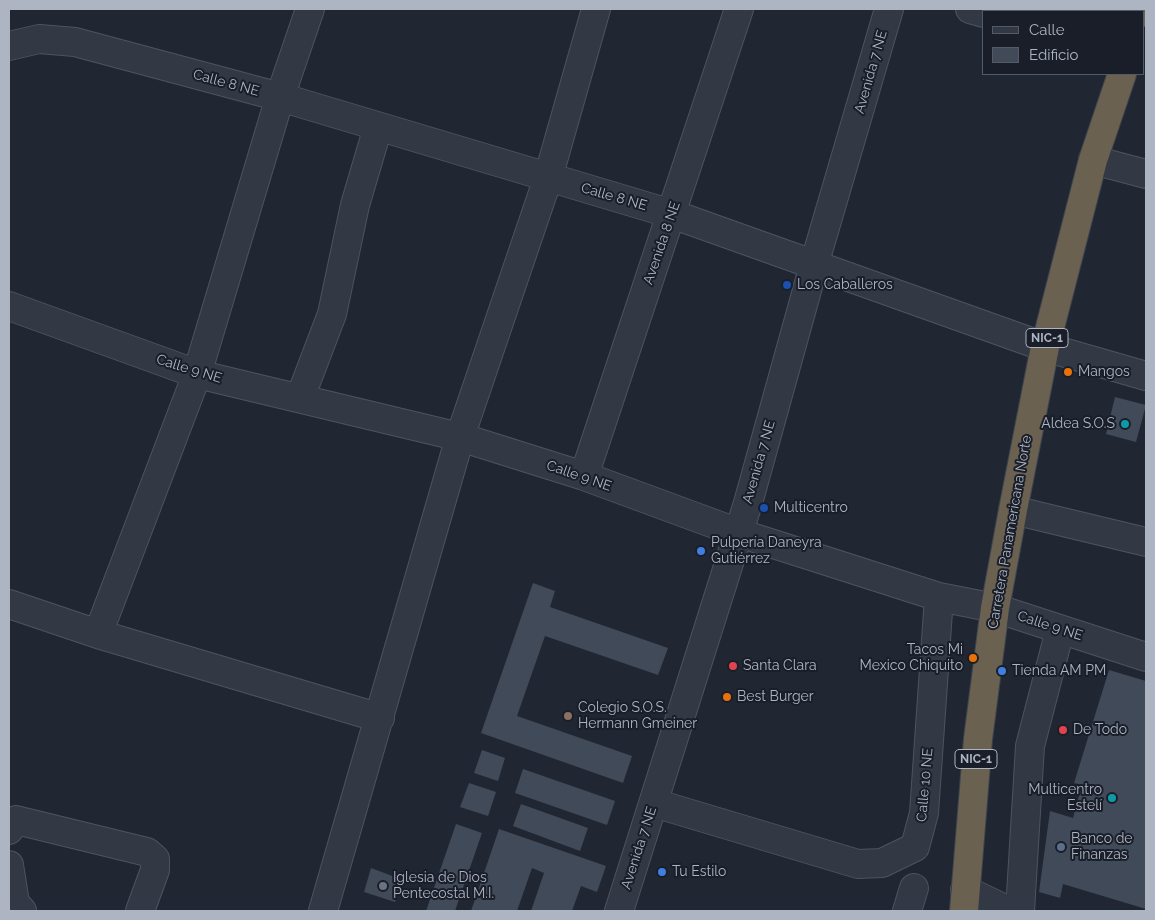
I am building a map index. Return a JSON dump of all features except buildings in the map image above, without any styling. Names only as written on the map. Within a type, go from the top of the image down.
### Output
[{"type":"highway","name":"Carretera Panamericana Norte","points":[[964,900],[978,739],[996,608],[1013,510],[1045,347],[1093,160],[1122,75]]},
{"type":"street","points":[[98,634],[197,374],[280,97],[310,9]]},
{"type":"street","points":[[323,911],[460,437],[548,178],[596,9]]},
{"type":"street","name":"Avenida 8 NE","points":[[584,476],[739,9]]},
{"type":"street","name":"Avenida 7 NE","points":[[619,911],[739,533],[814,265],[890,9]]},
{"type":"street","name":"Calle 8 NE","points":[[9,46],[39,39],[75,42],[280,97],[672,214],[1045,347],[1146,376]]},
{"type":"street","points":[[300,398],[332,314],[355,205],[378,127]]},
{"type":"street","points":[[1093,160],[1146,174]]},
{"type":"street","name":"Calle 9 NE","points":[[9,306],[197,374],[460,437],[584,476],[739,533],[939,597],[996,608],[1146,657]]},
{"type":"street","points":[[1013,510],[1146,542]]},
{"type":"street","name":"Calle 10 NE","points":[[654,803],[858,864],[882,863],[916,847],[924,813],[939,597]]},
{"type":"street","points":[[9,604],[98,634],[380,718]]},
{"type":"street","points":[[1020,911],[1030,746],[1060,630]]},
{"type":"street","points":[[12,825],[147,852],[154,859],[155,870],[140,911]]},
{"type":"street","points":[[9,865],[15,903],[22,911]]},
{"type":"street","points":[[964,900],[1009,911]]},
{"type":"place","name":"Los Caballeros","points":[[787,285]]},
{"type":"place","name":"Mangos","points":[[1068,372]]},
{"type":"place","name":"Aldea S.O.S","points":[[1125,424]]},
{"type":"place","name":"Multicentro","points":[[764,508]]},
{"type":"place","name":"Pulpería Daneyra Gutiérrez","points":[[701,551]]},
{"type":"place","name":"Tacos Mi Mexico Chiquito","points":[[973,658]]},
{"type":"place","name":"Santa Clara","points":[[733,666]]},
{"type":"place","name":"Tienda AM PM","points":[[1002,671]]},
{"type":"place","name":"Best Burger","points":[[727,697]]},
{"type":"place","name":"Colegio S.O.S. Hermann Gmeiner","points":[[568,716]]},
{"type":"place","name":"De Todo","points":[[1063,730]]},
{"type":"place","name":"Multicentro Estelí","points":[[1112,798]]},
{"type":"place","name":"Banco de Finanzas","points":[[1061,847]]},
{"type":"place","name":"Tu Estilo","points":[[662,872]]},
{"type":"place","name":"Iglesia de Dios Pentecostal M.I.","points":[[383,886]]}]
